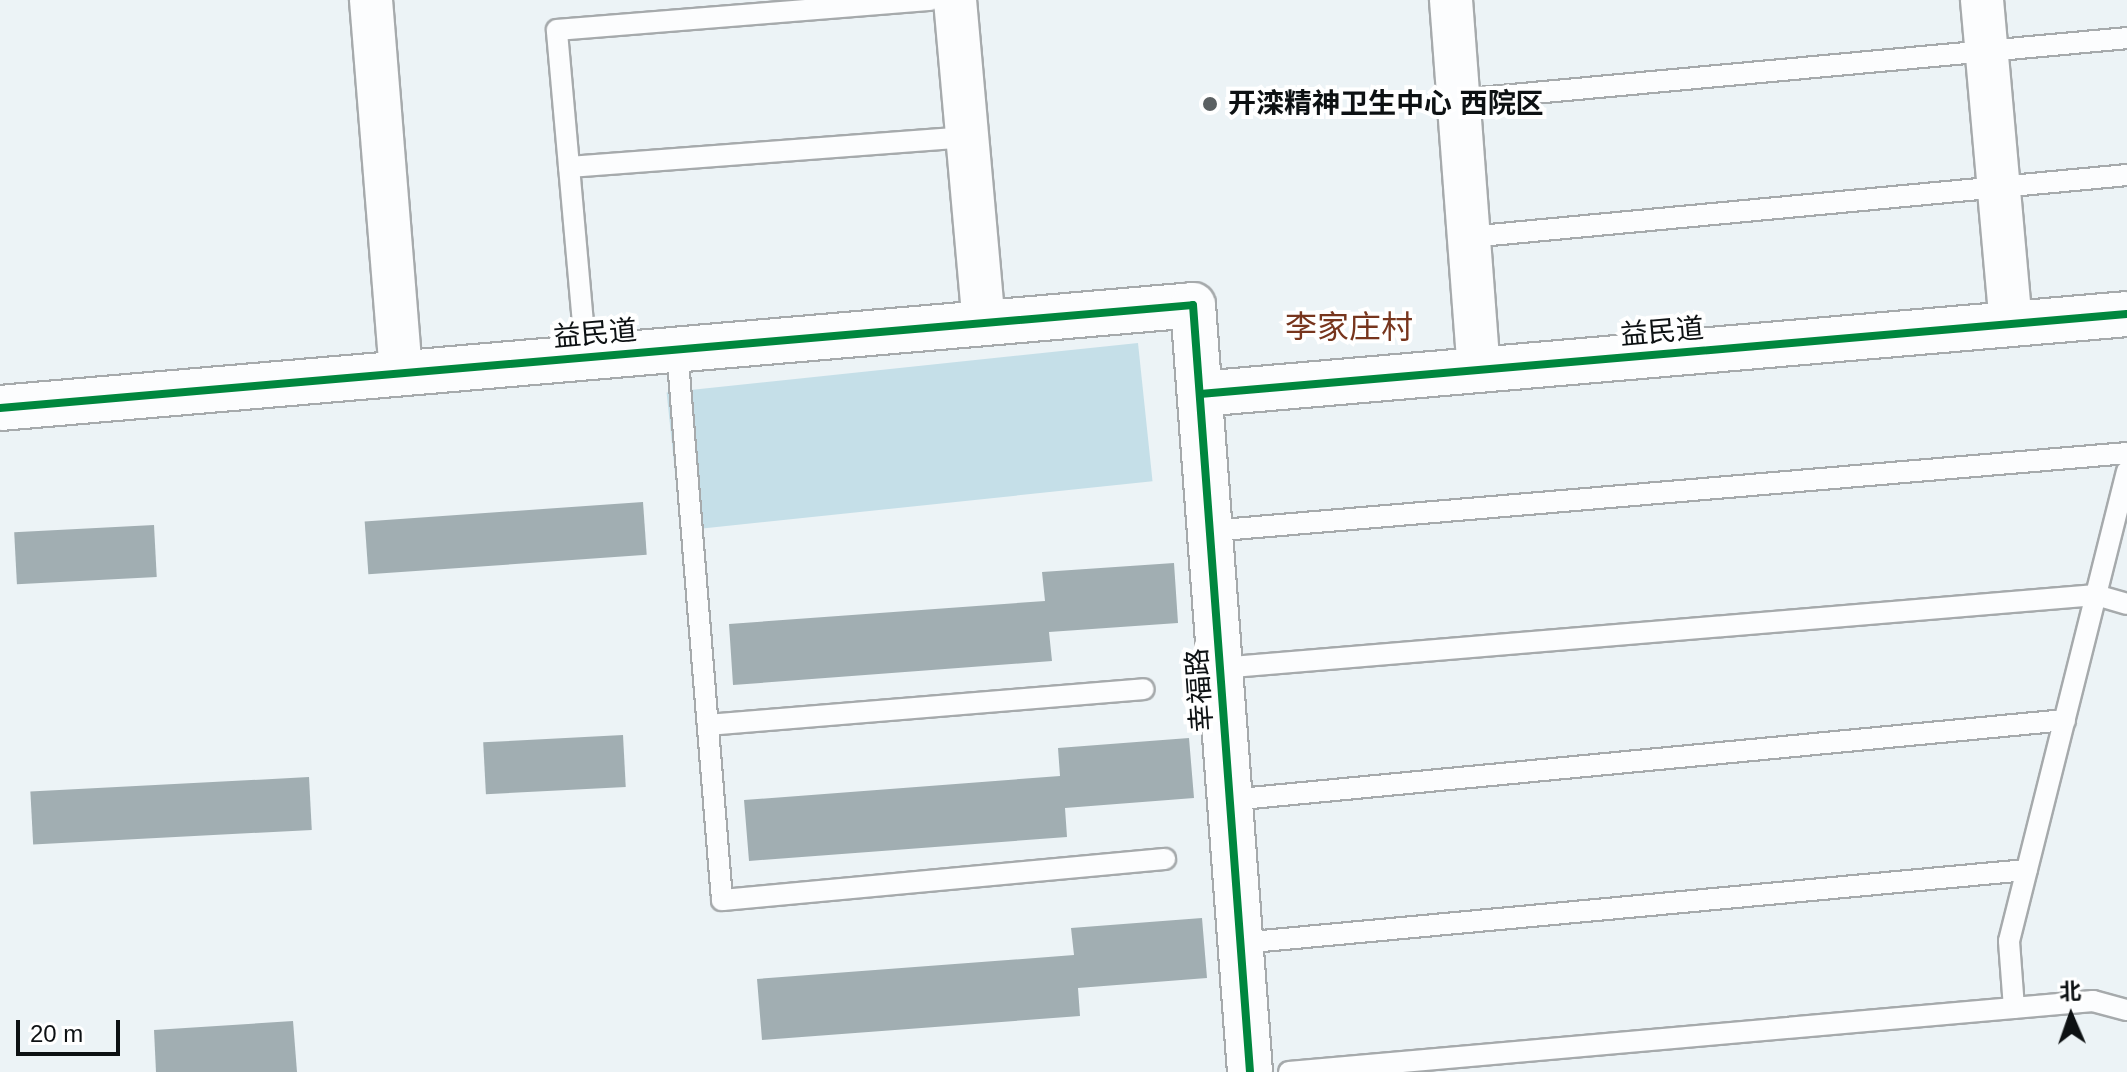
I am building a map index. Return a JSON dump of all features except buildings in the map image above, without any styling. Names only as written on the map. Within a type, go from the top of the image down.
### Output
[{"type":"street","points":[[371,0],[401,373]]},
{"type":"street","points":[[955,0],[984,323]]},
{"type":"street","points":[[1451,0],[1479,370]]},
{"type":"street","points":[[1982,0],[2011,324]]},
{"type":"street","name":"益民道","points":[[0,408],[1193,305]]},
{"type":"street","name":"幸福路","points":[[1193,305],[1250,1072]]},
{"type":"street","name":"益民道","points":[[1200,394],[2127,314]]},
{"type":"lane","points":[[586,357],[557,30],[931,0]]},
{"type":"lane","points":[[1458,100],[2127,38]]},
{"type":"lane","points":[[569,167],[968,137]]},
{"type":"lane","points":[[1469,237],[2127,175]]},
{"type":"lane","points":[[677,349],[722,900],[1165,859]]},
{"type":"lane","points":[[1210,531],[2127,453]]},
{"type":"lane","points":[[2014,1008],[2009,941],[2127,472]]},
{"type":"lane","points":[[1220,668],[2096,595],[2127,604]]},
{"type":"lane","points":[[708,725],[1144,689]]},
{"type":"lane","points":[[1230,800],[2065,720]]},
{"type":"lane","points":[[1241,943],[2027,870]]},
{"type":"lane","points":[[1289,1072],[2093,1001],[2127,1010]]},
{"type":"shaded area","points":[[1138,343],[1153,481],[681,531],[667,393]]},
{"type":"cycle path","points":[[0,408],[1193,305],[1250,1072]]},
{"type":"cycle path","points":[[1200,394],[2127,314]]},
{"type":"place","name":"开滦精神卫生中心 西院区","points":[[1210,104]]},
{"type":"district","name":"李家庄村","points":[[1349,327]]}]
